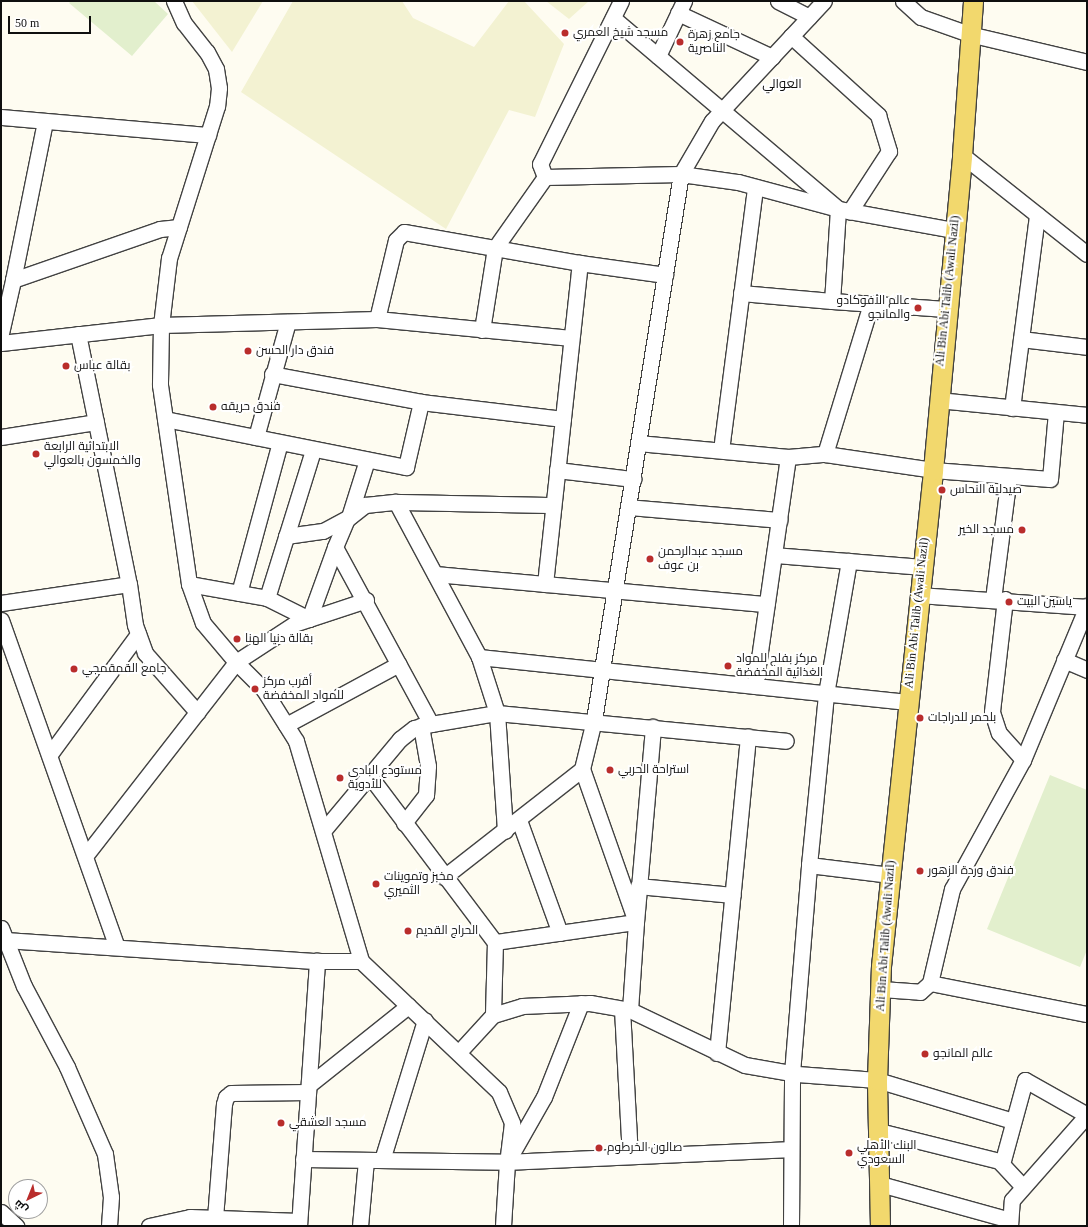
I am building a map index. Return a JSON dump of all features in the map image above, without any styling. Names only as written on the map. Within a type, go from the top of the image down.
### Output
[{"type":"main road","name":"Ali Bin Abi Talib (Awali Nazil)","points":[[880,1226],[877,1080],[881,989],[890,876],[932,470],[946,310],[962,155],[973,1]]},
{"type":"street","points":[[174,1],[184,23],[207,52],[216,69],[219,94],[208,136],[169,258],[161,325],[160,385],[189,584],[203,623],[236,662],[264,690],[296,741],[361,962],[425,1020],[499,1092],[512,1123],[507,1162],[503,1226]]},
{"type":"street","points":[[545,177],[540,164],[621,1]]},
{"type":"street","points":[[778,1],[809,17]]},
{"type":"street","points":[[636,922],[582,769],[594,720],[681,174],[712,121],[824,1]]},
{"type":"street","points":[[903,1],[921,17],[970,34],[1087,62]]},
{"type":"street","points":[[658,56],[681,7],[772,57]]},
{"type":"street","points":[[613,18],[722,111],[844,210]]},
{"type":"street","points":[[791,36],[878,115],[889,151],[844,210],[832,301]]},
{"type":"street","points":[[1,116],[208,136]]},
{"type":"street","points":[[1,333],[45,121]]},
{"type":"street","points":[[962,155],[1087,254]]},
{"type":"street","points":[[545,177],[681,174],[755,187],[844,210],[954,230]]},
{"type":"street","points":[[482,330],[494,248],[545,177]]},
{"type":"street","points":[[721,450],[755,187]]},
{"type":"street","points":[[1012,408],[1037,215]]},
{"type":"street","points":[[13,280],[160,229],[179,226]]},
{"type":"street","points":[[377,319],[396,240],[404,232],[580,263],[665,275]]},
{"type":"street","points":[[545,584],[580,263]]},
{"type":"street","points":[[741,293],[946,310]]},
{"type":"street","points":[[825,454],[871,304]]},
{"type":"street","points":[[1,343],[161,325],[377,319],[571,338]]},
{"type":"street","points":[[256,437],[272,374],[288,322]]},
{"type":"street","points":[[78,334],[138,634],[145,653],[197,712]]},
{"type":"street","points":[[1021,339],[1087,347]]},
{"type":"street","points":[[272,374],[422,402],[563,419]]},
{"type":"street","points":[[938,400],[1087,415]]},
{"type":"street","points":[[165,419],[313,450],[406,466],[422,402]]},
{"type":"street","points":[[638,443],[788,457],[825,454],[932,470],[1050,479],[1056,412]]},
{"type":"street","points":[[1,437],[96,422]]},
{"type":"street","points":[[239,593],[280,442]]},
{"type":"street","points":[[267,598],[313,450]]},
{"type":"street","points":[[755,686],[788,457]]},
{"type":"street","points":[[309,619],[335,547],[349,517],[367,460]]},
{"type":"street","points":[[557,470],[633,479]]},
{"type":"street","points":[[1009,476],[992,712],[999,733],[1023,760]]},
{"type":"street","points":[[286,536],[323,531],[349,517],[365,505],[396,502],[553,505]]},
{"type":"street","points":[[396,502],[479,657],[497,713],[505,831]]},
{"type":"street","points":[[628,507],[779,520]]},
{"type":"street","points":[[335,547],[366,600],[399,664],[426,725],[428,766],[426,795],[404,823]]},
{"type":"street","points":[[774,554],[922,567]]},
{"type":"street","points":[[791,1226],[792,1073],[809,865],[826,694],[849,561]]},
{"type":"street","points":[[435,574],[767,604]]},
{"type":"street","points":[[1,603],[129,584]]},
{"type":"street","points":[[189,584],[267,598],[309,619]]},
{"type":"street","points":[[881,989],[920,992],[930,983],[952,889],[1023,760],[1087,607],[999,599],[919,595]]},
{"type":"street","points":[[86,855],[236,662],[294,624],[366,600]]},
{"type":"street","points":[[1,620],[86,855],[117,947]]},
{"type":"street","points":[[50,754],[138,634]]},
{"type":"street","points":[[479,657],[908,702]]},
{"type":"street","points":[[1064,660],[1087,670]]},
{"type":"street","points":[[286,725],[399,664]]},
{"type":"street","points":[[323,831],[400,739],[426,725],[497,713],[594,720],[786,741]]},
{"type":"street","points":[[630,1156],[626,1010],[636,922],[653,727]]},
{"type":"street","points":[[717,1053],[748,737]]},
{"type":"street","points":[[444,877],[505,831],[582,769]]},
{"type":"street","points":[[369,775],[494,942],[493,1015]]},
{"type":"street","points":[[519,820],[560,933]]},
{"type":"street","points":[[809,865],[890,876]]},
{"type":"street","points":[[638,886],[733,895]]},
{"type":"street","points":[[494,942],[636,922]]},
{"type":"street","points":[[109,1226],[111,1197],[105,1154],[67,1067],[24,986],[3,934],[117,947],[317,961],[361,962]]},
{"type":"street","points":[[149,1226],[190,1217],[299,1224],[317,961]]},
{"type":"street","points":[[930,983],[1087,1014]]},
{"type":"street","points":[[507,1162],[544,1097],[581,1004]]},
{"type":"street","points":[[458,1052],[493,1015],[522,1006],[581,1004],[626,1010],[745,1065],[792,1073],[877,1080],[1014,1121]]},
{"type":"street","points":[[215,1218],[224,1104],[226,1097],[231,1093],[308,1089],[408,1006]]},
{"type":"street","points":[[382,1160],[425,1020]]},
{"type":"street","points":[[880,1184],[1010,1223],[1012,1200],[1087,1115],[1025,1080],[1002,1164]]},
{"type":"street","points":[[878,1131],[999,1162],[1023,1188]]},
{"type":"street","points":[[303,1159],[507,1162],[791,1149]]},
{"type":"street","points":[[360,1226],[366,1160]]},
{"type":"street","points":[[1,1212],[16,1226]]},
{"type":"green space","points":[[71,1],[154,1],[168,14],[132,56],[69,3]]},
{"type":"green space","points":[[192,1],[263,1],[232,52]]},
{"type":"green space","points":[[293,1],[402,1],[413,18],[474,47],[509,1],[524,1],[564,44],[535,117],[509,110],[446,229],[241,92]]},
{"type":"green space","points":[[546,1],[589,1],[569,19]]},
{"type":"green space","points":[[1050,775],[1087,790],[1087,950],[1080,967],[987,929]]},
{"type":"place","name":"مسجد شيخ العمري","points":[[565,33]]},
{"type":"place","name":"جامع زهرة الناصرية","points":[[680,42]]},
{"type":"place","name":"عالم الأفوكادو والمانجو","points":[[918,308]]},
{"type":"place","name":"فندق دار الحسن","points":[[248,351]]},
{"type":"place","name":"بقالة عباس","points":[[66,366]]},
{"type":"place","name":"فندق حريقه","points":[[213,407]]},
{"type":"place","name":"الابتدائية الرابعة والخمسون بالعوالي","points":[[36,454]]},
{"type":"place","name":"صيدلية النحاس","points":[[942,490]]},
{"type":"place","name":"مسجد الخير","points":[[1022,530]]},
{"type":"place","name":"مسجد عبدالرحمن بن عوف","points":[[650,559]]},
{"type":"place","name":"ياسين البيت","points":[[1009,602]]},
{"type":"place","name":"بقالة دنيا الهنا","points":[[237,639]]},
{"type":"place","name":"مركز بفلح للمواد الغذائية المخفضة","points":[[728,666]]},
{"type":"place","name":"جامع القمقمجي","points":[[74,669]]},
{"type":"place","name":"أقرب مركز للمواد المخفضة","points":[[255,689]]},
{"type":"place","name":"بلحمر للدراجات","points":[[920,718]]},
{"type":"place","name":"استراحة الحربي","points":[[610,770]]},
{"type":"place","name":"مستودع البادى للأدوية","points":[[340,778]]},
{"type":"place","name":"فندق وردة الزهور","points":[[920,871]]},
{"type":"place","name":"مخبز وتموينات الثميري","points":[[376,884]]},
{"type":"place","name":"الحراج القديم","points":[[408,931]]},
{"type":"place","name":"عالم المانجو","points":[[925,1054]]},
{"type":"place","name":"مسجد العشقي","points":[[281,1123]]},
{"type":"place","name":"صالون الخرطوم","points":[[599,1148]]},
{"type":"place","name":"البنك الأهلي السعودي","points":[[849,1153]]},
{"type":"district","name":"العوالي","points":[[782,84]]}]
